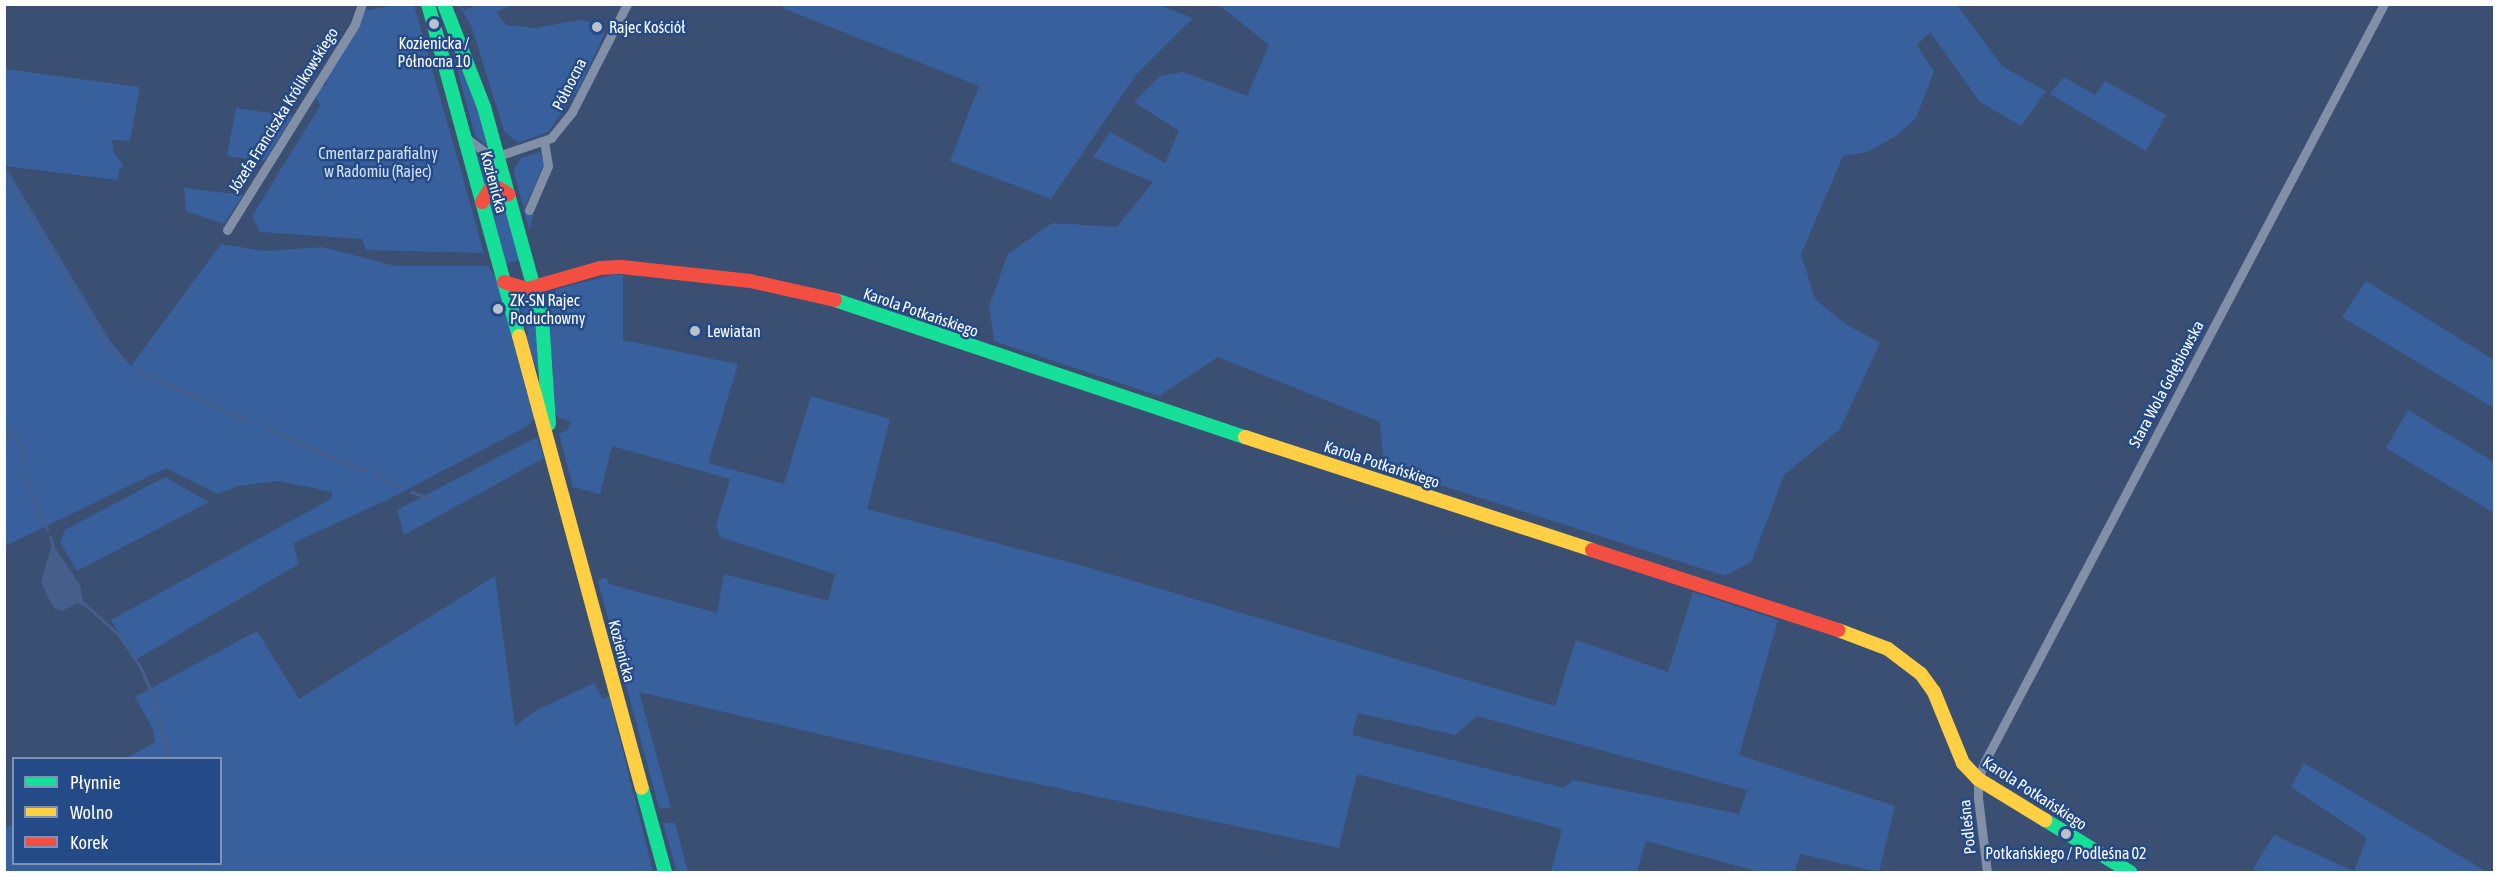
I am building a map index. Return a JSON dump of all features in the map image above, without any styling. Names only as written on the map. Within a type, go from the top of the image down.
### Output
[{"type":"street","name":"Józefa Franciszka Królikowskiego","points":[[227,230],[355,24],[362,4]]},
{"type":"street","name":"Kozienicka","points":[[428,4],[665,873]]},
{"type":"street","name":"Kozienicka","points":[[444,4],[494,140],[545,332],[548,438]]},
{"type":"street","name":"Północna","points":[[498,156],[544,141],[573,112],[627,4]]},
{"type":"street","name":"Stara Wola Gołębiowska","points":[[1978,779],[2384,4]]},
{"type":"street","points":[[465,137],[485,152],[498,156]]},
{"type":"street","points":[[494,140],[514,151]]},
{"type":"street","points":[[529,210],[548,165],[544,141]]},
{"type":"street","points":[[482,202],[490,189],[498,188],[508,194]]},
{"type":"street","points":[[504,282],[518,288],[525,281],[528,267],[542,276],[561,279]]},
{"type":"street","name":"Karola Potkańskiego","points":[[518,288],[534,288],[600,268],[622,267],[750,281],[816,293],[1006,359],[1859,637],[1888,649],[1921,674],[1934,692],[1963,763],[1978,779],[2130,873]]},
{"type":"street","name":"Podleśna","points":[[1978,779],[1987,873]]},
{"type":"green space","points":[[784,4],[1156,4],[1193,18],[1136,75],[1051,199],[950,161],[979,86],[783,8]]},
{"type":"green space","name":"Cmentarz parafialny w Radomiu (Rajec)","points":[[395,5],[414,5],[484,253],[366,250],[362,239],[260,232],[252,216],[320,106],[314,92],[327,84],[325,76],[364,11]]},
{"type":"green space","points":[[459,5],[465,10],[475,5],[512,5],[496,12],[506,25],[536,28],[579,20],[605,24],[604,35],[579,88],[548,132],[518,143],[504,131],[472,28]]},
{"type":"green space","points":[[1219,5],[1957,5],[2002,66],[2046,91],[2021,126],[1980,102],[1930,32],[1917,45],[1934,72],[1916,118],[1896,136],[1867,152],[1843,156],[1801,254],[1815,299],[1844,323],[1880,343],[1840,429],[1784,475],[1752,561],[1725,576],[1384,467],[1380,422],[1218,357],[1159,396],[994,341],[989,306],[1008,254],[1052,223],[1117,227],[1153,182],[1093,157],[1110,132],[1165,163],[1179,131],[1134,102],[1160,76],[1183,72],[1247,96],[1269,45]]},
{"type":"green space","points":[[457,53],[472,90],[491,151],[475,135],[453,54]]},
{"type":"green space","points":[[5,69],[140,87],[130,141],[112,140],[114,153],[124,166],[119,169],[118,180],[5,166]]},
{"type":"green space","points":[[2064,77],[2095,95],[2105,81],[2166,115],[2146,151],[2050,94]]},
{"type":"green space","points":[[236,108],[293,116],[264,161],[227,156]]},
{"type":"green space","points":[[540,152],[544,164],[524,209],[534,214],[529,229],[514,172],[514,169],[521,158]]},
{"type":"green space","points":[[477,153],[492,162],[498,183],[491,181],[485,186]]},
{"type":"green space","points":[[5,166],[110,341],[131,366],[221,244],[265,251],[323,247],[395,266],[488,266],[499,283],[536,417],[526,427],[389,499],[293,543],[299,564],[135,660],[111,620],[331,499],[332,492],[279,481],[238,486],[218,494],[166,468],[5,546]]},
{"type":"green space","points":[[184,188],[243,195],[224,224],[186,211]]},
{"type":"green space","points":[[494,197],[505,201],[520,260],[505,264],[489,205]]},
{"type":"green space","points":[[612,275],[623,275],[623,340],[738,364],[708,463],[784,484],[811,396],[890,419],[867,509],[1076,564],[1555,706],[1576,640],[1668,672],[1693,592],[1778,620],[1739,755],[1895,806],[1879,872],[1800,854],[1795,872],[1760,872],[1646,841],[1637,872],[1551,872],[1562,829],[1357,774],[1339,848],[986,773],[639,692],[671,808],[659,808],[598,581],[606,577],[609,584],[717,613],[724,574],[828,601],[835,574],[720,537],[716,526],[730,479],[612,446],[600,494],[573,487],[559,434],[567,430],[571,422],[556,416],[548,303],[557,289]],"holes":[[[1358,713],[1455,735],[1477,716],[1747,790],[1739,814],[1573,780],[1564,788],[1352,735]]]},
{"type":"green space","points":[[2366,281],[2494,360],[2494,408],[2342,317]]},
{"type":"green space","points":[[530,295],[540,336],[538,373],[525,339],[528,333],[521,308],[513,297]]},
{"type":"green space","points":[[2408,410],[2494,462],[2494,513],[2386,448]]},
{"type":"green space","points":[[537,437],[544,458],[404,535],[397,510]]},
{"type":"green space","points":[[165,477],[209,502],[77,571],[60,542],[65,530]]},
{"type":"green space","points":[[495,576],[515,726],[535,711],[594,683],[603,699],[609,696],[653,872],[5,872],[5,829],[12,825],[12,865],[222,865],[222,757],[129,757],[155,742],[153,729],[135,697],[257,631],[299,699]]},
{"type":"green space","points":[[2304,763],[2487,872],[2259,872],[2253,869],[2274,835],[2354,871],[2367,838],[2291,787]]},
{"type":"green space","points":[[663,823],[675,823],[688,872],[677,872]]},
{"type":"shaded area","points":[[52,543],[80,585],[84,605],[76,604],[62,611],[54,608],[46,594],[41,582]]},
{"type":"waterway","points":[[4,173],[109,348],[123,361]]},
{"type":"waterway","points":[[134,369],[251,422]]},
{"type":"waterway","points":[[262,426],[365,471]]},
{"type":"waterway","points":[[4,428],[22,445],[26,484],[47,529]]},
{"type":"waterway","points":[[373,475],[403,488]]},
{"type":"waterway","points":[[411,492],[432,499]]},
{"type":"waterway","points":[[50,537],[53,546]]},
{"type":"waterway","points":[[82,602],[118,634],[140,667],[152,693],[169,757]]},
{"type":"waterway","points":[[198,865],[201,872]]},
{"type":"traffic: fast","points":[[428,4],[519,336]]},
{"type":"traffic: fast","points":[[444,4],[484,107],[542,318],[549,424]]},
{"type":"traffic: fast","points":[[835,300],[1245,437]]},
{"type":"traffic: fast","points":[[642,788],[665,872]]},
{"type":"traffic: fast","points":[[2045,820],[2130,872]]},
{"type":"traffic: slow","points":[[519,336],[642,788]]},
{"type":"traffic: slow","points":[[1245,437],[1592,550]]},
{"type":"traffic: slow","points":[[1838,630],[1888,649],[1921,674],[1934,692],[1963,763],[1978,779],[2045,820]]},
{"type":"traffic: jam","points":[[482,202],[490,189],[498,188],[508,194]]},
{"type":"traffic: jam","points":[[504,282],[527,289],[600,268],[622,267],[750,281],[835,300]]},
{"type":"traffic: jam","points":[[1592,550],[1838,630]]},
{"type":"place","name":"Kozienicka / Północna 10","points":[[434,24]]},
{"type":"place","name":"Rajec Kościół","points":[[597,27]]},
{"type":"place","name":"ZK-SN Rajec Poduchowny","points":[[498,309]]},
{"type":"place","name":"Lewiatan","points":[[695,331]]},
{"type":"place","name":"Potkańskiego / Podleśna 02","points":[[2066,834]]}]
